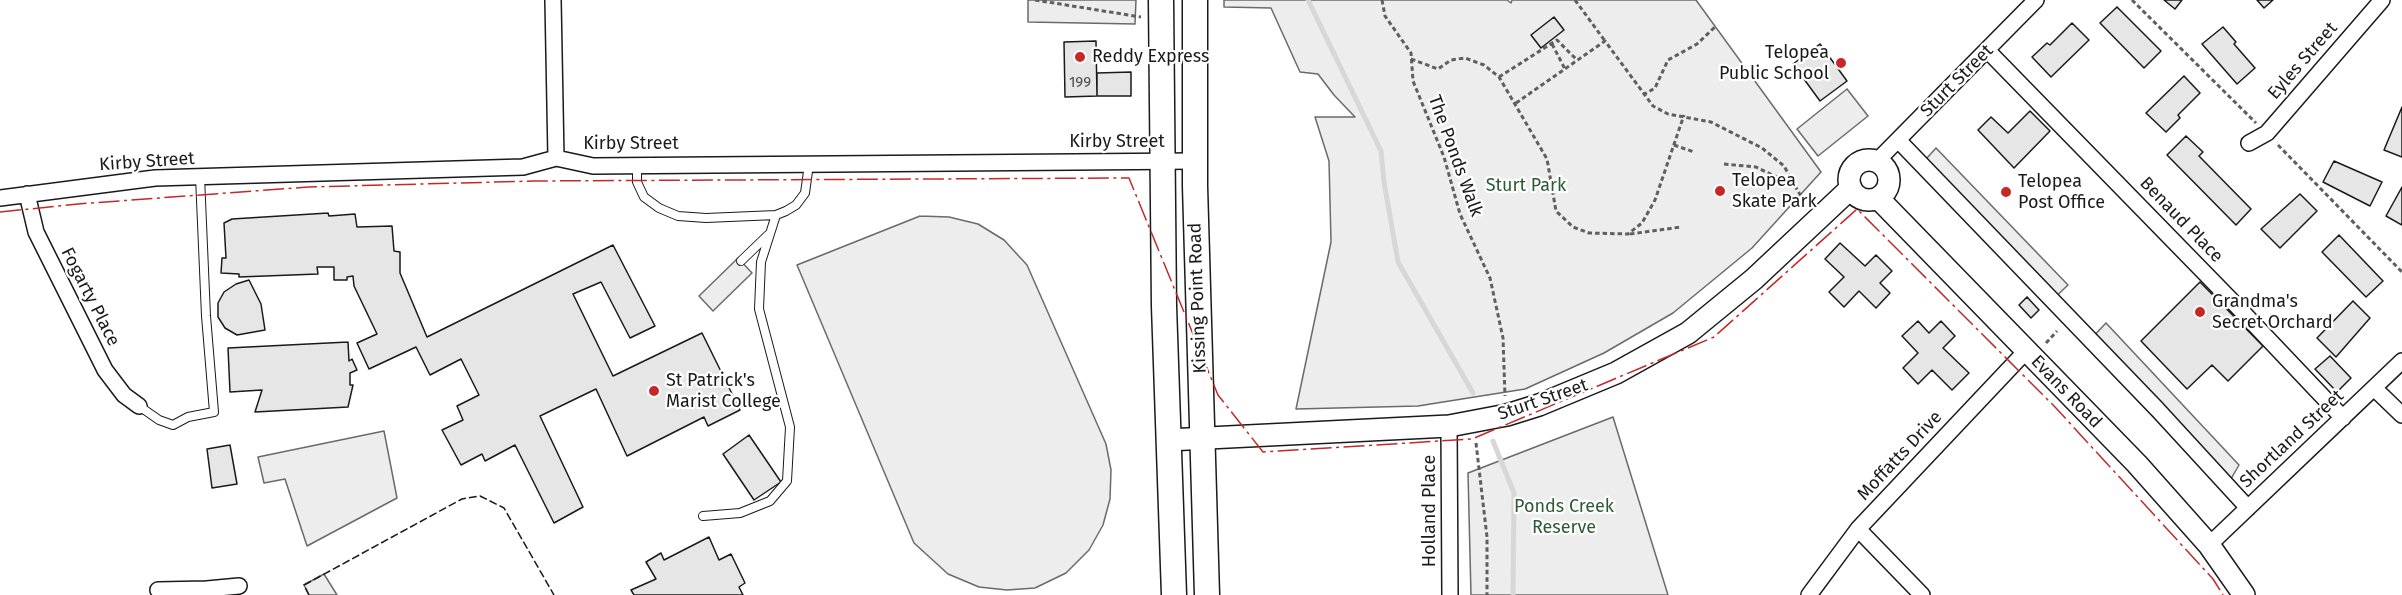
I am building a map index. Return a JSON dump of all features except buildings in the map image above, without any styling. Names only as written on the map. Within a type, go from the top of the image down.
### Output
[{"type":"main road","name":"Kissing Point Road","points":[[1161,0],[1161,162],[1174,595]]},
{"type":"main road","name":"Kissing Point Road","points":[[1195,0],[1194,161],[1207,595]]},
{"type":"street","points":[[554,0],[555,158]]},
{"type":"street","name":"Sturt Street","points":[[1876,162],[2036,0]]},
{"type":"street","name":"Eyles Street","points":[[2249,143],[2267,133],[2382,0]]},
{"type":"street","name":"Benaud Place","points":[[1988,51],[2235,303],[2343,418]]},
{"type":"street","points":[[1898,140],[2157,409],[2248,508]]},
{"type":"street","name":"Kirby Street","points":[[0,198],[155,178],[523,167],[555,158],[583,166],[1194,161]]},
{"type":"street","points":[[1865,161],[1876,162],[1885,168],[1889,179],[1886,190],[1878,198],[1862,199],[1851,188],[1850,177],[1855,167],[1865,161]]},
{"type":"street","name":"Sturt Street","points":[[1168,440],[1449,426],[1507,415],[1539,405],[1606,378],[1650,356],[1688,333],[1723,306],[1851,188]]},
{"type":"street","name":"Fogarty Place","points":[[27,195],[36,232],[105,369],[124,395],[139,406]]},
{"type":"street","name":"Evans Road","points":[[1878,198],[2036,346],[2071,400],[2137,464],[2209,545],[2244,595]]},
{"type":"street","name":"Moffatts Drive","points":[[1809,595],[1858,529],[2036,346]]},
{"type":"street","name":"Shortland Street","points":[[2209,545],[2402,361]]},
{"type":"street","points":[[2374,388],[2402,415]]},
{"type":"street","name":"Holland Place","points":[[1449,426],[1450,595]]},
{"type":"street","points":[[1858,529],[1922,595]]},
{"type":"street","points":[[158,590],[208,592],[239,586]]},
{"type":"lane","points":[[637,165],[637,182],[644,197],[659,208],[678,216],[706,218],[776,215],[796,205],[805,193],[809,164]]},
{"type":"lane","points":[[139,406],[159,420],[173,425],[188,417],[214,412],[206,316],[200,177]]},
{"type":"lane","points":[[703,516],[740,513],[770,501],[787,481],[790,428],[759,309],[761,262],[776,215]]},
{"type":"lane","points":[[741,261],[769,234]]},
{"type":"path","points":[[1035,0],[1142,17]]},
{"type":"path","name":"The Ponds Walk","points":[[1382,0],[1386,16],[1411,53],[1413,81],[1444,157],[1460,214],[1490,278],[1503,338],[1505,397]]},
{"type":"path","points":[[1575,0],[1643,95],[1660,110],[1712,122],[1762,148],[1784,166],[1805,203]]},
{"type":"path","points":[[1643,95],[1655,88],[1668,60],[1697,44],[1716,26]]},
{"type":"path","points":[[1499,77],[1557,40],[1577,60]]},
{"type":"path","points":[[1516,103],[1605,40]]},
{"type":"path","points":[[1552,44],[1565,69]]},
{"type":"path","points":[[1411,59],[1438,69],[1457,58],[1473,59],[1499,77],[1547,159],[1556,211],[1573,227],[1589,233],[1628,234],[1681,227]]},
{"type":"path","points":[[1628,234],[1642,223],[1652,207],[1684,116]]},
{"type":"path","points":[[1674,146],[1694,152]]},
{"type":"path","points":[[1724,164],[1752,165],[1795,186]]},
{"type":"path","points":[[2036,346],[2057,331]]},
{"type":"path","points":[[1476,443],[1486,537],[1487,595]]},
{"type":"shaded area","points":[[1028,0],[1136,0],[1135,24],[1028,22]]},
{"type":"shaded area","name":"Sturt Park","points":[[1224,0],[1507,0],[1511,3],[1512,0],[1696,0],[1821,172],[1752,248],[1673,313],[1604,353],[1525,389],[1418,406],[1296,409],[1331,242],[1329,161],[1315,117],[1355,117],[1318,74],[1300,72],[1271,8],[1224,7]]},
{"type":"shaded area","points":[[1847,89],[1868,116],[1818,156],[1797,129]]},
{"type":"shaded area","points":[[1936,148],[2068,285],[2048,304],[1917,169]]},
{"type":"shaded area","points":[[920,216],[949,217],[978,224],[1004,240],[1027,265],[1106,444],[1111,470],[1110,499],[1103,525],[1089,550],[1066,573],[1035,588],[1007,590],[979,587],[948,574],[914,543],[797,265]]},
{"type":"shaded area","points":[[738,258],[752,273],[713,311],[699,296]]},
{"type":"shaded area","points":[[2106,323],[2239,465],[2224,491],[2085,345]]},
{"type":"shaded area","name":"Ponds Creek Reserve","points":[[1613,417],[1668,595],[1471,595],[1468,473]]},
{"type":"shaded area","points":[[384,431],[397,498],[307,546],[285,479],[264,483],[258,457]]},
{"type":"shaded area","points":[[324,574],[337,595],[309,595],[304,585]]},
{"type":"waterway","points":[[1308,0],[1381,151],[1398,262],[1473,393]]},
{"type":"waterway","points":[[1493,441],[1514,493],[1513,595]]},
{"type":"fence","points":[[309,595],[304,585],[462,499],[480,496],[504,508],[554,595]]},
{"type":"power","points":[[0,212],[308,187],[534,181],[1129,178],[1218,395],[1263,452],[1472,439],[1714,337],[1857,209],[2055,407],[2213,579],[2223,595]]},
{"type":"place","name":"Reddy Express","points":[[1080,57]]},
{"type":"place","name":"Telopea Public School","points":[[1841,63]]},
{"type":"place","name":"Telopea Skate Park","points":[[1720,191]]},
{"type":"place","name":"Telopea Post Office","points":[[2006,192]]},
{"type":"place","name":"Grandma's Secret Orchard","points":[[2200,312]]},
{"type":"place","name":"St Patrick's Marist College","points":[[654,391]]}]
